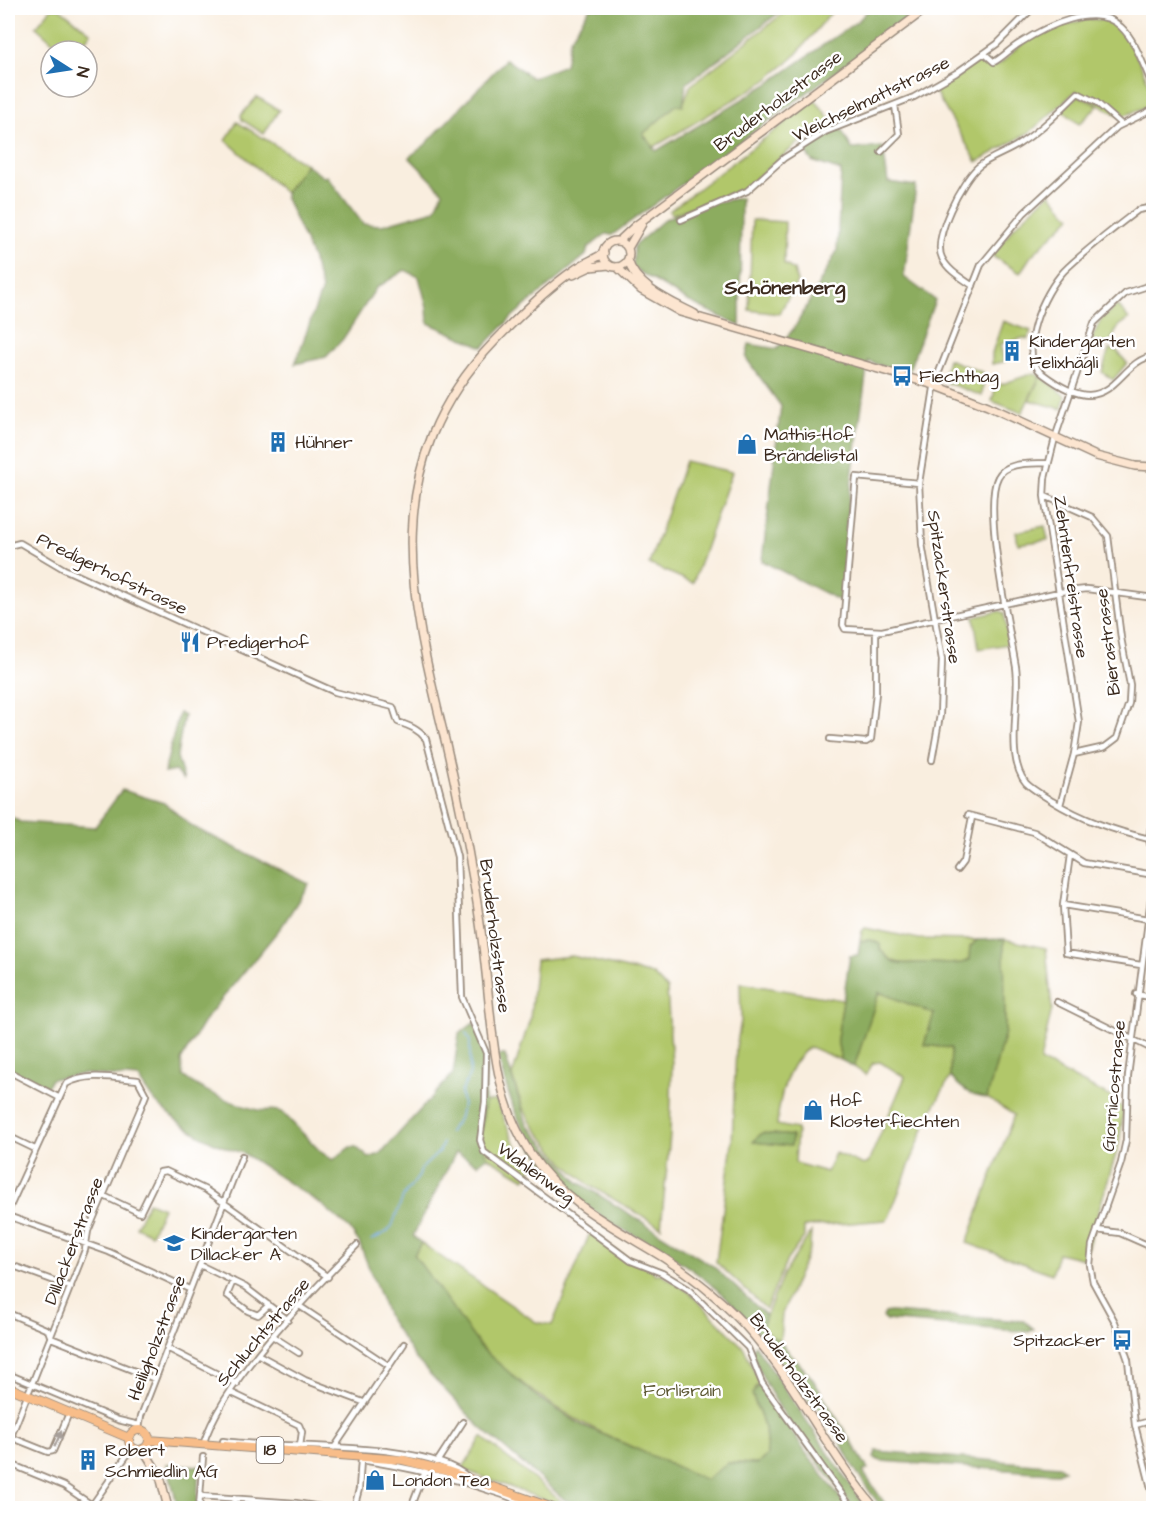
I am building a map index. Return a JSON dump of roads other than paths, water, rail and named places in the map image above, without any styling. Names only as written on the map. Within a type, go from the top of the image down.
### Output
[{"type":"main road","name":"Bruderholzstrasse","points":[[873,1509],[778,1369],[736,1317],[702,1284],[590,1215],[544,1172],[516,1128],[499,1080],[479,913],[465,829],[416,613],[411,547],[412,512],[425,454],[457,388],[492,344],[560,282],[576,269],[603,253],[608,244],[619,241],[647,217],[927,8]]},
{"type":"main road","name":"Bruderholzstrasse","points":[[628,248],[647,217]]},
{"type":"main road","points":[[619,241],[628,248],[628,260],[635,274],[651,288],[711,321]]},
{"type":"main road","points":[[603,253],[609,265]]},
{"type":"main road","points":[[628,260],[617,267],[659,303],[694,317],[934,385],[988,406],[1054,438],[1114,461],[1154,467]]},
{"type":"main road","name":"Bruderholzstrasse","points":[[560,282],[590,267],[609,265],[617,267]]},
{"type":"main road","points":[[8,1387],[129,1438]]},
{"type":"main road","points":[[139,1427],[146,1432],[149,1440],[143,1449],[132,1448],[129,1438],[132,1432],[139,1427]]},
{"type":"main road","name":"18","points":[[149,1440],[354,1454],[403,1460],[470,1478],[531,1506],[543,1509]]},
{"type":"main road","points":[[143,1449],[160,1476],[168,1509]]},
{"type":"main road","name":"18","points":[[531,1506],[553,1509]]},
{"type":"street","name":"Weichselmattstrasse","points":[[681,220],[747,191],[784,158],[825,132],[928,90],[985,54],[1033,8]]},
{"type":"street","points":[[985,54],[993,62],[1020,43],[1054,26],[1085,16],[1101,16],[1114,21],[1123,28],[1154,88]]},
{"type":"street","points":[[972,286],[952,271],[942,259],[938,243],[948,214],[972,173],[980,166],[1023,142],[1078,93],[1096,102],[1121,124]]},
{"type":"street","points":[[881,152],[898,134],[895,105]]},
{"type":"street","name":"Spitzackerstrasse","points":[[932,760],[942,688],[942,660],[922,544],[919,483],[934,385],[981,265],[1024,213],[1121,124],[1154,109]]},
{"type":"street","points":[[1154,207],[1138,210],[1062,272],[1044,304],[1030,345],[1031,357],[1037,368],[1072,391],[1088,395],[1105,391],[1138,361],[1154,356]]},
{"type":"street","name":"Zehntenfreistrasse","points":[[1060,805],[1074,754],[1078,722],[1044,496],[1048,463],[1054,438],[1094,323],[1126,293],[1154,284]]},
{"type":"street","points":[[1048,463],[1011,466],[997,479],[993,522],[1018,688],[1014,754],[1016,766],[1025,782],[1090,822],[1149,839]]},
{"type":"street","points":[[919,483],[856,477],[843,627],[849,631],[876,631],[936,621],[1059,592],[1087,589],[1154,598]]},
{"type":"street","name":"Bierastrasse","points":[[1044,496],[1092,517],[1103,526],[1111,546],[1115,592],[1130,685],[1129,703],[1121,730],[1111,743],[1074,754]]},
{"type":"street","name":"Predigerhofstrasse","points":[[8,546],[20,543],[64,569],[335,692],[393,707]]},
{"type":"street","points":[[830,739],[866,742],[872,739],[876,693],[876,631]]},
{"type":"street","name":"Wahlenweg","points":[[393,707],[398,722],[411,726],[426,739],[454,840],[459,884],[462,997],[486,1053],[485,1102],[480,1140],[484,1152],[631,1261],[662,1272],[683,1285],[748,1348],[762,1383],[852,1509]]},
{"type":"street","points":[[1154,809],[1149,839],[1154,865]]},
{"type":"street","points":[[957,870],[963,862],[970,816],[1034,832],[1084,863],[1154,875]]},
{"type":"street","points":[[1070,855],[1062,905],[1066,952],[1141,965]]},
{"type":"street","name":"Giornicostrasse","points":[[1154,875],[1131,1041],[1126,1140],[1121,1163],[1092,1245],[1090,1264],[1093,1282],[1122,1342],[1131,1380],[1136,1425],[1154,1500]]},
{"type":"street","points":[[1062,905],[1148,919]]},
{"type":"street","points":[[1136,994],[1154,998]]},
{"type":"street","points":[[1057,1002],[1131,1041],[1154,1050]]},
{"type":"street","points":[[8,1071],[58,1097],[8,1211]]},
{"type":"street","name":"Dillackerstrasse","points":[[10,1434],[28,1396],[72,1287],[87,1243],[88,1231],[146,1095],[138,1080],[90,1077],[76,1078],[66,1084],[58,1097]]},
{"type":"street","points":[[8,1136],[35,1149]]},
{"type":"street","name":"Heiligholzstrasse","points":[[139,1427],[189,1289],[242,1156]]},
{"type":"street","points":[[104,1196],[140,1213],[160,1172],[166,1171],[206,1190],[328,1277]]},
{"type":"street","points":[[8,1216],[87,1243],[189,1289]]},
{"type":"street","points":[[1097,1230],[1120,1233],[1154,1248]]},
{"type":"street","name":"Schluchtstrasse","points":[[203,1445],[208,1428],[230,1392],[288,1320],[357,1245]]},
{"type":"street","points":[[8,1264],[72,1287]]},
{"type":"street","points":[[200,1265],[233,1281],[288,1320]]},
{"type":"street","points":[[233,1281],[227,1295],[248,1311],[258,1315],[269,1305]]},
{"type":"street","points":[[300,1307],[387,1365]]},
{"type":"street","points":[[8,1313],[48,1330],[51,1338],[155,1379]]},
{"type":"street","points":[[274,1337],[299,1353]]},
{"type":"street","points":[[334,1448],[387,1365],[404,1344]]},
{"type":"street","points":[[167,1348],[237,1384]]},
{"type":"street","points":[[259,1355],[305,1380],[363,1402]]},
{"type":"street","points":[[8,1374],[139,1427]]},
{"type":"street","points":[[230,1392],[299,1425],[302,1432],[300,1446]]},
{"type":"street","points":[[10,1434],[13,1438],[39,1449],[53,1451],[69,1413]]},
{"type":"street","points":[[1136,1425],[1154,1420]]},
{"type":"street","points":[[411,1509],[431,1466],[463,1422]]},
{"type":"street","points":[[223,1441],[401,1454],[531,1506]]},
{"type":"street","points":[[8,1463],[64,1486],[91,1507],[132,1448]]},
{"type":"street","points":[[354,1454],[361,1460],[431,1466]]},
{"type":"street","points":[[199,1509],[203,1457]]},
{"type":"street","points":[[354,1509],[359,1489],[361,1460]]},
{"type":"street","points":[[200,1496],[327,1509]]},
{"type":"street","points":[[234,1498],[234,1509]]},
{"type":"waterway","points":[[449,1132],[459,1119],[463,1104],[461,1093],[470,1073],[470,1041],[466,1033]]},
{"type":"waterway","points":[[371,1240],[387,1232],[392,1226],[403,1197],[419,1176],[421,1169],[439,1152],[443,1143]]},
{"type":"place","name":"Kindergarten Felixhägli","points":[[1012,351]]},
{"type":"place","name":"Fiechthag","points":[[902,376]]},
{"type":"place","name":"Hühner","points":[[278,442]]},
{"type":"place","name":"Mathis-Hof Brändelistal","points":[[747,444]]},
{"type":"place","name":"Predigerhof","points":[[190,642]]},
{"type":"place","name":"Hof Klosterfiechten","points":[[813,1110]]},
{"type":"place","name":"Kindergarten Dillacker A","points":[[174,1243]]},
{"type":"place","name":"Spitzacker","points":[[1122,1340]]},
{"type":"place","name":"Robert Schmiedlin AG","points":[[88,1460]]},
{"type":"place","name":"London Tea","points":[[375,1480]]},
{"type":"district","name":"Schönenberg","points":[[785,288]]},
{"type":"park label","name":"Forlisrain","points":[[682,1390]]}]
